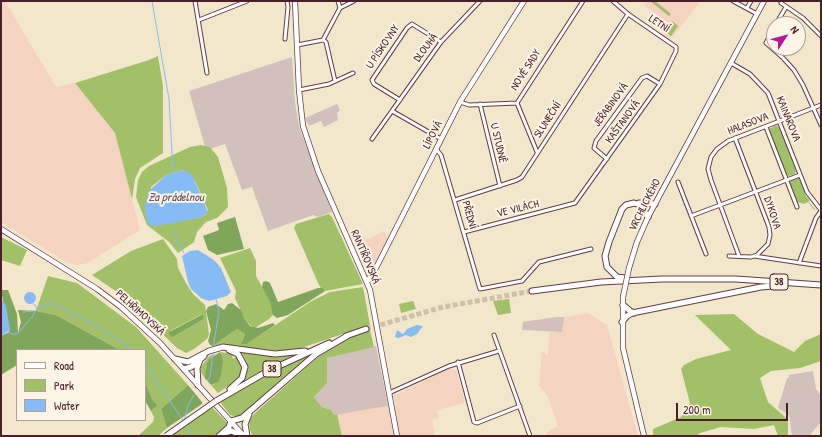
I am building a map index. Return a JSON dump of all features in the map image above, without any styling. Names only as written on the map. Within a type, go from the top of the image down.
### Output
[{"type":"main road","points":[[634,203],[643,207],[648,217]]},
{"type":"main road","points":[[655,204],[634,203],[626,205],[622,209],[605,253],[606,264],[612,274],[620,278],[662,279]]},
{"type":"main road","name":"38","points":[[532,290],[601,282],[662,279],[736,279],[821,285]]},
{"type":"main road","points":[[622,322],[627,316],[634,313],[771,286],[821,285]]},
{"type":"main road","points":[[623,304],[634,313]]},
{"type":"main road","name":"38","points":[[166,436],[229,391],[316,349],[366,329]]},
{"type":"main road","points":[[219,436],[229,427],[231,421],[239,419],[252,409],[316,354],[347,336]]},
{"type":"main road","points":[[184,369],[188,362],[211,351],[219,349],[280,354],[316,349]]},
{"type":"main road","points":[[219,349],[234,352],[240,356],[244,364],[242,378],[229,391]]},
{"type":"main road","points":[[184,369],[191,367],[211,351]]},
{"type":"main road","points":[[198,384],[197,368],[201,358]]},
{"type":"main road","points":[[175,359],[188,362]]},
{"type":"main road","points":[[247,436],[245,421],[252,409]]},
{"type":"main road","points":[[219,436],[230,431],[243,436]]},
{"type":"street","points":[[195,1],[207,73]]},
{"type":"street","points":[[198,20],[247,1]]},
{"type":"street","points":[[285,39],[288,7],[287,1]]},
{"type":"street","name":"RANTÍŘOVSKÁ","points":[[295,1],[299,90],[303,126],[312,156],[366,282],[371,298],[398,436]]},
{"type":"street","points":[[338,1],[340,8]]},
{"type":"street","points":[[323,40],[340,8],[354,1]]},
{"type":"street","name":"DLOUHÁ","points":[[372,139],[441,42],[480,1]]},
{"type":"street","name":"LÍPOVÁ","points":[[366,282],[377,266],[460,102],[524,1]]},
{"type":"street","name":"NOVÉ SADY","points":[[460,102],[469,105],[517,102],[583,1]]},
{"type":"street","name":"LETNÍ","points":[[613,1],[628,14],[676,47]]},
{"type":"street","points":[[733,1],[757,14]]},
{"type":"street","points":[[747,8],[751,1]]},
{"type":"street","name":"VRCHLICKÉHO","points":[[644,436],[624,359],[622,322],[623,297],[629,268],[648,217],[764,1]]},
{"type":"street","points":[[781,3],[803,18],[821,36]]},
{"type":"street","points":[[781,16],[786,7]]},
{"type":"street","name":"SLUNEČNÍ","points":[[455,200],[521,178],[628,14]]},
{"type":"street","name":"U PÍSKOVNY","points":[[400,100],[374,84],[372,80],[407,28],[412,24],[441,42]]},
{"type":"street","points":[[297,45],[323,40]]},
{"type":"street","points":[[323,40],[326,42],[335,81]]},
{"type":"street","points":[[763,48],[766,43]]},
{"type":"street","name":"KAŠTANOVÁ","points":[[575,203],[660,84],[676,51],[676,47]]},
{"type":"street","points":[[781,56],[794,70],[814,108],[821,125]]},
{"type":"street","name":"KAINAROVA","points":[[731,63],[750,74],[765,90],[780,121],[807,192],[821,211]]},
{"type":"street","points":[[299,90],[335,81],[353,73]]},
{"type":"street","name":"JEŘABINOVÁ","points":[[607,158],[594,148],[596,141],[642,78],[647,76],[660,84]]},
{"type":"street","points":[[517,102],[537,152]]},
{"type":"street","name":"U STUDNĚ","points":[[480,104],[500,186]]},
{"type":"street","name":"HALASOVA","points":[[739,256],[711,180],[709,164],[717,149],[735,138],[821,106]]},
{"type":"street","points":[[392,111],[441,139]]},
{"type":"street","name":"KAINAROVA","points":[[766,127],[797,207]]},
{"type":"street","name":"DYKOVA","points":[[735,138],[770,235],[766,247],[754,256]]},
{"type":"street","name":"PŘEDNÍ","points":[[436,149],[441,155],[480,289],[522,281],[539,262],[591,249]]},
{"type":"street","points":[[755,192],[800,175]]},
{"type":"street","points":[[678,182],[706,254]]},
{"type":"street","name":"DYKOVA","points":[[720,205],[755,192]]},
{"type":"street","name":"VE VILÁCH","points":[[464,232],[575,203]]},
{"type":"street","points":[[692,216],[720,205]]},
{"type":"street","points":[[800,263],[816,218],[821,211]]},
{"type":"street","name":"PELHŘIMOVSKÁ","points":[[1,229],[107,296],[141,324],[198,384],[243,436]]},
{"type":"street","points":[[729,256],[754,256],[821,266]]},
{"type":"street","points":[[494,335],[530,436]]},
{"type":"street","points":[[389,393],[458,362],[499,351]]},
{"type":"street","points":[[458,362],[474,422],[477,423],[520,406]]},
{"type":"shaded area","points":[[1,1],[5,1],[56,87],[75,83],[115,133],[140,230],[88,263],[77,265],[68,263],[1,222]]},
{"type":"shaded area","points":[[643,1],[701,1],[671,39],[661,34],[668,23],[645,6]]},
{"type":"shaded area","points":[[292,57],[295,103],[299,127],[332,212],[318,217],[313,215],[268,231],[252,187],[242,190],[225,144],[206,150],[189,91]]},
{"type":"shaded area","points":[[337,104],[340,110],[337,113],[338,120],[324,127],[321,121],[309,126],[305,118]]},
{"type":"shaded area","points":[[384,231],[388,239],[372,267],[367,267],[362,256],[365,254],[358,237],[363,235],[366,240]]},
{"type":"shaded area","points":[[588,313],[607,325],[638,436],[544,436],[550,430],[558,426],[547,395],[539,386],[542,351],[548,355],[550,332],[562,332],[564,317]]},
{"type":"shaded area","points":[[564,317],[562,332],[522,330],[523,322]]},
{"type":"shaded area","points":[[376,346],[388,406],[334,415],[331,410],[322,407],[314,397],[327,383],[327,358]]},
{"type":"shaded area","points":[[450,367],[457,372],[465,403],[437,410],[439,418],[432,420],[435,433],[433,436],[342,436],[337,414],[396,405],[394,396]]},
{"type":"shaded area","points":[[813,371],[816,389],[821,396],[821,422],[809,436],[792,436],[789,415],[778,408],[787,378],[789,378],[789,375]]},
{"type":"green space","points":[[650,1],[655,1],[671,14],[669,16]]},
{"type":"green space","points":[[672,21],[678,26],[671,36],[664,31]]},
{"type":"green space","points":[[158,56],[163,86],[163,153],[140,168],[135,179],[132,199],[115,133],[75,83]]},
{"type":"green space","points":[[776,125],[780,128],[796,171],[795,174],[789,176],[786,175],[769,129]]},
{"type":"green space","points":[[201,145],[210,147],[218,157],[227,188],[228,207],[217,218],[206,222],[197,232],[194,242],[178,253],[169,242],[147,225],[136,197],[138,180],[142,172],[149,166],[190,147]],"holes":[[[184,170],[195,181],[208,210],[206,214],[202,217],[153,226],[151,187],[166,175]]]},
{"type":"green space","points":[[799,178],[806,196],[810,201],[808,201],[815,211],[808,202],[804,204],[797,202],[789,182],[790,180]]},
{"type":"green space","points":[[329,214],[332,217],[363,284],[325,291],[322,290],[319,285],[294,228],[296,224]]},
{"type":"green space","points":[[235,217],[244,249],[217,255],[208,250],[203,236],[219,230],[217,223]]},
{"type":"green space","points":[[1,237],[27,250],[20,266],[1,260]]},
{"type":"green space","points":[[163,239],[177,259],[178,268],[186,283],[193,294],[205,305],[209,334],[207,339],[194,349],[186,353],[177,348],[120,294],[92,275],[131,251]],"holes":[[[202,314],[204,319],[173,337],[170,331]]]},
{"type":"green space","points":[[250,248],[256,261],[256,276],[270,301],[273,311],[273,315],[269,319],[255,328],[244,318],[235,298],[236,291],[220,258]]},
{"type":"green space","points":[[48,276],[77,283],[136,327],[188,385],[161,409],[167,428],[158,436],[138,436],[153,422],[154,417],[151,411],[158,405],[153,401],[146,384],[146,349],[118,349],[56,315],[36,311]]},
{"type":"green space","points":[[266,281],[270,283],[278,302],[318,288],[323,288],[325,291],[288,315],[277,318],[273,315],[270,302],[262,287],[263,282]]},
{"type":"green space","points":[[363,287],[370,325],[295,350],[281,351],[227,345],[213,346],[237,329],[245,334],[242,341],[247,344],[310,302],[330,292]]},
{"type":"green space","points":[[1,290],[8,290],[17,314],[18,333],[21,322],[18,310],[36,311],[56,315],[118,349],[16,349],[16,366],[1,375],[1,336],[9,332]]},
{"type":"green space","points":[[509,299],[511,313],[498,315],[493,301]]},
{"type":"green space","points":[[413,301],[416,309],[401,313],[399,304]]},
{"type":"green space","points":[[232,303],[241,310],[244,318],[250,326],[258,328],[273,323],[275,325],[247,344],[241,344],[245,334],[237,329],[213,346],[210,345],[208,341],[211,330],[206,311],[208,307],[216,304],[224,310],[228,304]]},
{"type":"green space","points":[[203,314],[204,319],[173,337],[170,336],[169,332]]},
{"type":"green space","points":[[734,314],[758,334],[794,352],[805,341],[821,334],[821,361],[800,368],[771,371],[760,378],[768,402],[785,417],[788,422],[788,436],[778,436],[774,425],[754,429],[721,427],[700,433],[696,436],[653,436],[653,429],[681,417],[690,403],[681,369],[684,365],[696,359],[731,350],[695,315]]},
{"type":"green space","points":[[370,330],[374,347],[327,358],[327,383],[314,397],[322,407],[331,410],[334,415],[337,414],[342,436],[253,436],[250,430],[249,421],[254,414],[325,351],[347,339]]},
{"type":"green space","points":[[318,350],[240,416],[237,417],[230,415],[220,402],[271,372]]},
{"type":"green space","points":[[241,351],[266,356],[292,356],[245,380],[247,363]]},
{"type":"green space","points":[[220,352],[234,354],[232,357],[234,359],[236,356],[242,367],[240,378],[218,393],[211,385],[215,384],[221,354]]},
{"type":"green space","points":[[220,352],[223,360],[221,375],[218,382],[211,385],[205,378],[207,363]]},
{"type":"green space","points":[[216,354],[207,363],[206,380],[201,372],[201,367],[209,356]]},
{"type":"green space","points":[[146,384],[153,401],[158,405],[151,411],[146,403]]},
{"type":"green space","points":[[188,385],[202,404],[167,428],[161,409]]},
{"type":"green space","points":[[212,407],[228,424],[215,436],[171,436]]},
{"type":"water","name":"Za prádelnou","points":[[184,170],[192,175],[208,212],[202,217],[173,223],[153,226],[150,225],[146,218],[145,206],[149,191],[166,175]]},
{"type":"water","points":[[198,250],[214,260],[221,268],[231,292],[227,296],[209,301],[201,298],[191,289],[182,256],[190,251]]},
{"type":"water","points":[[32,292],[35,293],[35,303],[28,304],[25,303],[24,296],[25,293]]},
{"type":"water","points":[[1,298],[6,306],[10,330],[1,336]]},
{"type":"water","points":[[417,325],[423,326],[417,334],[411,337],[406,335],[399,338],[395,337],[397,330],[403,334],[407,329]]},
{"type":"waterway","points":[[152,1],[169,99],[173,172]]},
{"type":"waterway","points":[[174,230],[184,253]]},
{"type":"waterway","points":[[213,348],[219,312],[216,299]]},
{"type":"waterway","points":[[8,332],[17,334],[32,317],[37,308],[53,303],[99,327],[132,349]]},
{"type":"waterway","points":[[34,304],[37,308]]},
{"type":"waterway","points":[[23,312],[33,311]]},
{"type":"waterway","points":[[207,381],[210,377],[213,353]]},
{"type":"waterway","points":[[146,365],[184,422]]},
{"type":"waterway","points":[[184,421],[188,405],[194,395]]},
{"type":"waterway","points":[[186,425],[193,436]]},
{"type":"tunnel","points":[[366,329],[443,307],[532,291]]}]
